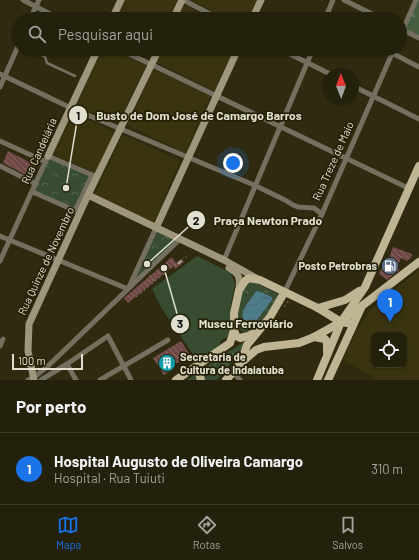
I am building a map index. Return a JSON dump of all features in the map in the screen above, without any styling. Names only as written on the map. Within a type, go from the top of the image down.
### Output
[{"type":"main road","points":[[317,380],[341,322],[365,287],[419,166]]},
{"type":"main road","points":[[219,380],[256,350],[264,347],[299,343],[314,337],[341,322],[419,262]]},
{"type":"main road","points":[[176,380],[227,346],[232,340],[234,330],[234,313],[239,290],[249,278],[260,280],[284,293],[318,308],[341,322],[353,324]]},
{"type":"main road","points":[[318,308],[345,300],[365,287]]},
{"type":"main road","name":"Rua Treze de Maio","points":[[241,362],[247,345],[270,317],[284,293]]},
{"type":"main road","points":[[328,380],[362,306]]},
{"type":"main road","points":[[234,330],[236,336],[240,338],[248,336],[259,330]]},
{"type":"main road","points":[[314,337],[325,339],[327,342],[327,354]]},
{"type":"main road","points":[[226,380],[241,362]]},
{"type":"main road","points":[[197,366],[201,380]]},
{"type":"street","points":[[23,0],[47,12]]},
{"type":"street","points":[[33,12],[39,0]]},
{"type":"street","points":[[115,12],[120,0]]},
{"type":"street","points":[[177,12],[183,0],[206,12]]},
{"type":"street","points":[[255,12],[261,0]]},
{"type":"street","points":[[328,12],[333,0]]},
{"type":"street","points":[[344,0],[368,12]]},
{"type":"street","points":[[407,17],[416,0]]},
{"type":"street","points":[[407,32],[419,38]]},
{"type":"street","points":[[0,87],[2,75],[12,56]]},
{"type":"street","name":"Rua Candelária","points":[[0,261],[95,56]]},
{"type":"street","points":[[134,56],[408,188]]},
{"type":"street","name":"Rua Quinze de Novembro","points":[[32,379],[28,351],[29,324],[58,260],[77,212],[88,195],[94,176],[120,129],[155,56]]},
{"type":"street","points":[[128,289],[235,56]]},
{"type":"street","points":[[294,56],[323,71]]},
{"type":"street","points":[[239,290],[240,279],[236,271],[225,265],[224,260],[254,185],[310,56]]},
{"type":"street","name":"Rua Treze de Maio","points":[[284,293],[322,214],[391,56]]},
{"type":"street","points":[[402,56],[419,66]]},
{"type":"street","points":[[2,75],[70,108],[254,185],[293,205],[298,207],[314,208],[322,214]]},
{"type":"street","points":[[359,89],[419,119]]},
{"type":"street","points":[[0,141],[94,176],[77,212],[33,192]]},
{"type":"street","points":[[0,166],[36,184]]},
{"type":"street","points":[[88,195],[224,260],[260,280]]},
{"type":"street","points":[[0,236],[128,289]]},
{"type":"street","points":[[32,379],[48,366],[180,239]]},
{"type":"street","points":[[41,380],[108,336],[131,380]]},
{"type":"street","points":[[0,346],[3,339]]},
{"type":"street","points":[[100,380],[168,340]]},
{"type":"street","points":[[67,364],[76,380]]},
{"type":"street","points":[[233,372],[240,380]]},
{"type":"lane","points":[[43,56],[47,63],[75,76]]},
{"type":"path","points":[[136,297],[182,258]]},
{"type":"path","points":[[158,260],[167,271]]},
{"type":"path","points":[[146,272],[154,282]]},
{"type":"shaded area","points":[[125,0],[175,0],[179,2],[174,12],[119,12]]},
{"type":"shaded area","points":[[190,0],[257,0],[251,12],[213,12]]},
{"type":"shaded area","points":[[183,5],[198,12],[180,12]]},
{"type":"shaded area","points":[[99,56],[126,56],[146,66],[118,124],[76,106]]},
{"type":"shaded area","points":[[158,56],[231,56],[214,91],[155,62]]},
{"type":"shaded area","points":[[153,69],[211,96],[185,153],[127,125]]},
{"type":"shaded area","points":[[73,113],[115,132],[95,173],[53,154]]},
{"type":"shaded area","points":[[123,134],[180,161],[154,223],[94,195]]},
{"type":"shaded area","points":[[419,270],[419,380],[372,380],[374,377],[343,360],[355,333],[372,308]]},
{"type":"green space","points":[[416,0],[419,0],[419,38],[407,31],[407,20]]},
{"type":"green space","points":[[48,156],[92,175],[75,211],[33,192]]},
{"type":"green space","points":[[156,228],[180,239],[128,289]]},
{"type":"green space","points":[[197,256],[231,273],[235,284],[231,304],[229,335],[221,341],[218,349],[197,360],[162,309],[152,289]]},
{"type":"green space","points":[[251,281],[280,295],[259,330],[243,332],[238,328],[237,324],[241,295]],"holes":[[[255,292],[272,300],[257,320],[253,321],[243,309]]]},
{"type":"green space","points":[[244,342],[240,353],[217,380],[187,380],[220,357]]},
{"type":"water","points":[[258,291],[272,297],[272,300],[257,320],[250,323],[243,319],[242,315],[246,305],[255,292]]},
{"type":"building","points":[[8,151],[35,165],[32,178],[3,163]]},
{"type":"building","name":"Posto Petrobras","points":[[393,247],[412,254],[411,258],[407,261],[401,258],[397,268],[400,270],[387,280],[379,274],[385,260],[388,261]]},
{"type":"building","points":[[172,257],[176,263],[181,259],[184,262],[175,269],[173,266],[128,303],[124,298]]},
{"type":"building","name":"Secretaria de Cultura de Indaiatuba","points":[[181,341],[190,355],[169,368],[170,371],[164,375],[153,358]]},
{"type":"railway","points":[[178,264],[186,257]]},
{"type":"place","name":"Busto de Dom José de Camargo Barros","points":[[66,188]]},
{"type":"place","name":"Praça Newton Prado","points":[[147,264]]},
{"type":"place","name":"Posto Petrobras","points":[[390,266]]},
{"type":"place","name":"Museu Ferroviário","points":[[164,268]]},
{"type":"place","name":"Hospital Augusto de Oliveira Camargo","points":[[390,322]]},
{"type":"place","name":"Secretaria de Cultura de Indaiatuba","points":[[167,363]]}]
